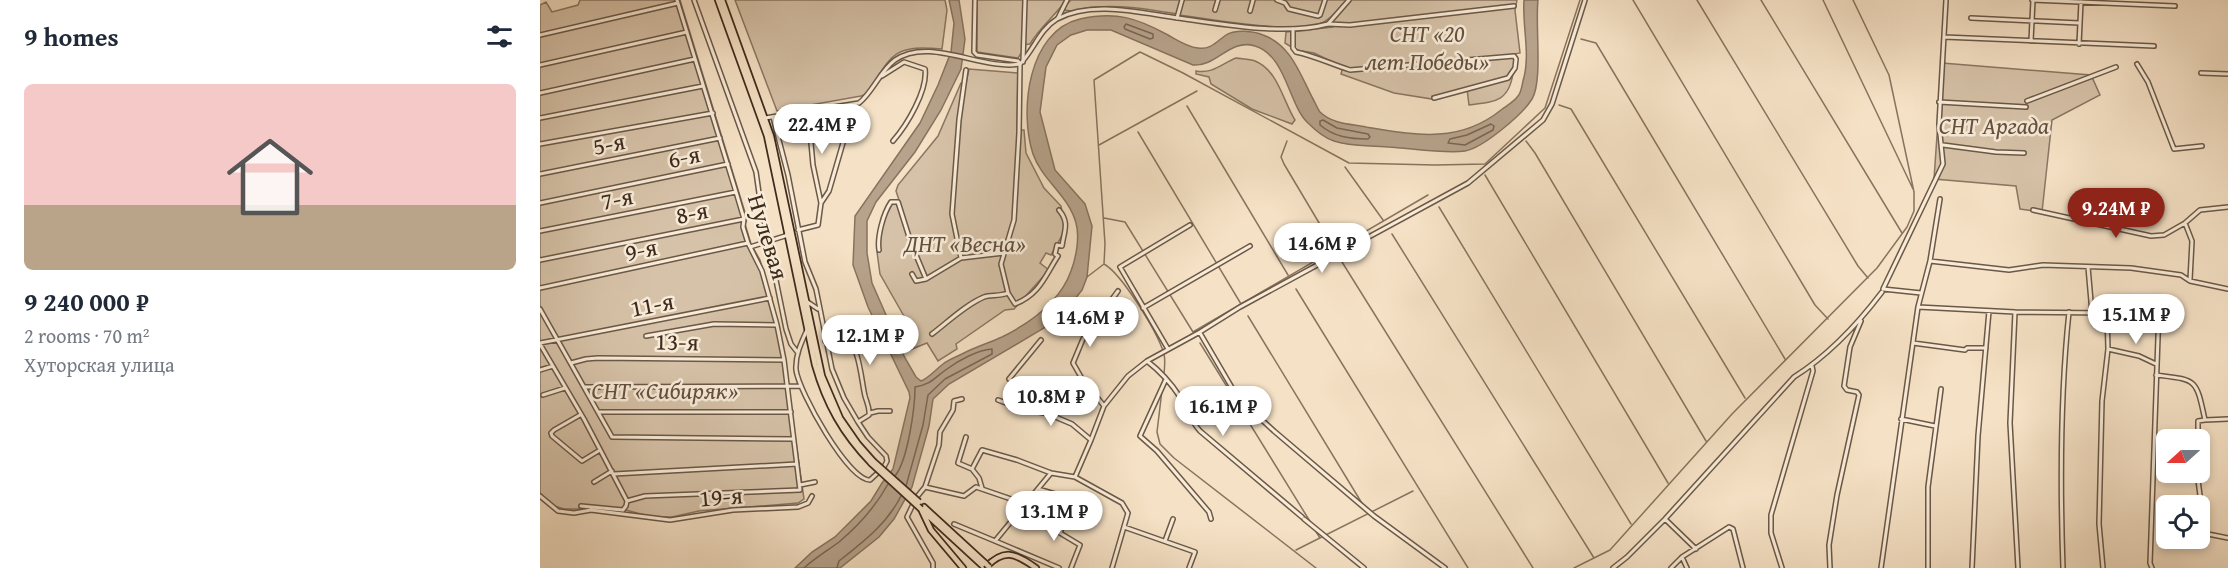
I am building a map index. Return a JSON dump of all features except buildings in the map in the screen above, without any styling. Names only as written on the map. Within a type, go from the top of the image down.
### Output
[{"type":"main road","points":[[720,0],[771,136],[820,366],[833,405],[845,426],[872,462]]},
{"type":"main road","points":[[720,0],[767,136],[819,378],[841,428],[872,462],[987,567],[1002,555],[1026,561],[1036,568]]},
{"type":"main road","points":[[922,508],[931,530],[963,568]]},
{"type":"street","points":[[694,0],[756,172],[758,193],[786,328],[791,344],[798,352]]},
{"type":"street","points":[[975,0],[974,52],[977,55],[1021,63]]},
{"type":"street","points":[[1025,0],[1014,220],[1001,264],[1008,293],[1015,304],[1028,299],[1046,279],[1058,256],[1055,254],[1057,246],[1062,246],[1067,226],[1066,217],[1059,210]]},
{"type":"street","points":[[1021,63],[1039,36],[1058,18],[1067,0]]},
{"type":"street","points":[[1177,18],[1182,0]]},
{"type":"street","points":[[1215,10],[1218,0]]},
{"type":"street","points":[[1250,11],[1253,0]]},
{"type":"street","points":[[1277,0],[1285,2],[1289,9],[1318,16],[1325,0]]},
{"type":"street","points":[[1328,24],[1349,0]]},
{"type":"street","points":[[1075,477],[1104,406],[1128,376],[1147,360],[1200,333],[1240,307],[1468,183],[1546,116],[1568,57],[1585,0]]},
{"type":"street","points":[[1921,293],[1883,289],[1943,164],[1939,102],[1946,0]]},
{"type":"street","points":[[2031,41],[2033,0],[2175,6]]},
{"type":"street","points":[[540,35],[678,2]]},
{"type":"street","name":"Нулевая","points":[[627,501],[645,496],[800,490],[788,387],[777,325],[762,272],[743,227],[744,219],[678,2]]},
{"type":"street","points":[[2079,44],[2081,2]]},
{"type":"street","points":[[1058,18],[1089,9],[1124,8],[1177,18],[1293,29],[1328,24],[1350,25],[1514,6]]},
{"type":"street","points":[[1971,18],[2079,23]]},
{"type":"street","points":[[1293,29],[1293,48],[1296,52],[1350,69],[1514,56],[1516,64],[1508,78],[1434,98]]},
{"type":"street","points":[[540,65],[687,32]]},
{"type":"street","points":[[1944,37],[2154,46]]},
{"type":"street","points":[[765,118],[854,105],[864,99],[893,62],[904,56],[929,52],[992,64],[1021,63]]},
{"type":"street","points":[[540,93],[695,59]]},
{"type":"street","points":[[882,76],[904,62],[925,69],[926,77],[909,121],[893,141]]},
{"type":"street","points":[[2137,64],[2148,82],[2174,149],[2202,146]]},
{"type":"street","points":[[2027,102],[2116,66]]},
{"type":"street","points":[[961,258],[952,214],[959,120],[966,70]]},
{"type":"street","points":[[2201,73],[2228,74]]},
{"type":"street","points":[[540,118],[704,86]]},
{"type":"street","points":[[1939,102],[2026,107]]},
{"type":"street","points":[[821,203],[829,191],[854,105]]},
{"type":"street","points":[[798,231],[818,226],[821,203],[813,165],[808,110]]},
{"type":"street","points":[[540,144],[713,113]]},
{"type":"street","points":[[772,117],[784,157],[805,262],[816,289],[825,341],[839,387],[858,422],[886,456],[884,467],[870,480],[864,478],[837,450],[801,386],[796,368],[798,352],[807,328]]},
{"type":"street","name":"5-я","points":[[540,174],[720,138]]},
{"type":"street","points":[[1942,145],[2024,153]]},
{"type":"street","name":"6-я","points":[[540,203],[728,164]]},
{"type":"street","name":"7-я","points":[[540,231],[736,192]]},
{"type":"street","points":[[1881,568],[1918,307],[1930,261],[1940,199]]},
{"type":"street","points":[[879,250],[877,237],[882,229],[886,209],[891,202],[898,202],[910,243],[926,279]]},
{"type":"street","points":[[2033,210],[2151,236],[2164,235],[2185,223],[2200,210],[2228,207]]},
{"type":"street","name":"8-я","points":[[540,260],[744,219]]},
{"type":"street","points":[[2185,223],[2192,241],[2190,281]]},
{"type":"street","points":[[1168,349],[1120,270],[1121,266],[1190,225]]},
{"type":"street","points":[[750,247],[788,235]]},
{"type":"street","name":"9-я","points":[[540,288],[748,243]]},
{"type":"street","points":[[1143,308],[1250,246]]},
{"type":"street","points":[[912,274],[916,281],[926,279],[961,258],[1004,253]]},
{"type":"street","points":[[1930,261],[2009,270],[2043,266],[2131,268],[2181,275],[2190,281],[2228,290]]},
{"type":"street","points":[[2088,267],[2092,313]]},
{"type":"street","points":[[1104,406],[1073,363],[1083,339],[1118,291]]},
{"type":"street","points":[[1613,568],[1665,519],[1794,377],[1812,366],[1863,317],[1882,292]]},
{"type":"street","points":[[932,334],[987,296],[998,297],[1008,293]]},
{"type":"street","name":"11-я","points":[[540,343],[770,298]]},
{"type":"street","points":[[805,300],[818,308],[821,316]]},
{"type":"street","points":[[1918,307],[2016,312],[2107,313],[2108,349],[2102,401],[2099,514],[2103,568]]},
{"type":"street","points":[[540,309],[612,437],[794,439]]},
{"type":"street","points":[[2152,568],[2150,563],[2159,309]]},
{"type":"street","points":[[1972,568],[1978,436],[1989,311]]},
{"type":"street","points":[[2016,312],[2010,423],[2018,568]]},
{"type":"street","points":[[2063,568],[2060,471],[2063,367],[2068,312]]},
{"type":"street","points":[[1830,568],[1829,545],[1837,495],[1859,395],[1857,392],[1846,390],[1844,386],[1850,346],[1863,317]]},
{"type":"street","points":[[646,336],[714,324],[777,325]]},
{"type":"street","points":[[1200,333],[1238,398],[1374,516],[1445,568]]},
{"type":"street","points":[[825,341],[841,336],[849,339],[862,376],[870,413]]},
{"type":"street","points":[[1041,339],[1009,379],[1046,413]]},
{"type":"street","points":[[540,343],[627,501],[627,506],[623,510],[581,506]]},
{"type":"street","points":[[1913,343],[1965,350],[1967,348],[1986,348]]},
{"type":"street","points":[[2108,349],[2139,356],[2156,364]]},
{"type":"street","name":"13-я","points":[[571,363],[586,358],[784,360]]},
{"type":"street","points":[[1147,360],[1166,379],[1181,399],[1193,424],[1200,431],[1358,566],[1364,568]]},
{"type":"street","points":[[540,370],[553,366]]},
{"type":"street","points":[[1782,568],[1771,533],[1771,515],[1813,371],[1812,366]]},
{"type":"street","points":[[2156,375],[2187,379],[2193,383],[2201,401],[2205,420]]},
{"type":"street","points":[[1166,379],[1140,436],[1157,451],[1209,512],[1211,519]]},
{"type":"street","points":[[584,387],[801,386]]},
{"type":"street","points":[[543,395],[565,388]]},
{"type":"street","points":[[1928,568],[1928,487],[1941,389]]},
{"type":"street","points":[[933,568],[933,563],[907,517],[916,498],[926,487],[938,452],[941,428],[953,410],[954,401],[962,399]]},
{"type":"street","points":[[998,400],[1022,410],[1046,413],[1072,424],[1091,440]]},
{"type":"street","points":[[858,422],[870,413],[890,411]]},
{"type":"street","points":[[598,412],[791,412]]},
{"type":"street","points":[[580,415],[554,430],[551,433],[552,436],[582,461],[600,450]]},
{"type":"street","points":[[1901,419],[1935,426]]},
{"type":"street","points":[[2198,429],[2198,421],[2228,419]]},
{"type":"street","points":[[966,437],[958,463],[972,469],[979,478],[982,489]]},
{"type":"street","points":[[972,469],[982,450],[1051,473],[1075,477],[1122,503],[1128,513],[1112,568]]},
{"type":"street","points":[[594,482],[613,472],[797,464]]},
{"type":"street","points":[[995,541],[1051,473]]},
{"type":"street","points":[[800,485],[815,482]]},
{"type":"street","points":[[2198,483],[2204,527],[2208,534],[2228,538]]},
{"type":"street","points":[[926,487],[964,496],[974,488],[982,489],[1075,521]]},
{"type":"street","points":[[1038,489],[1093,510]]},
{"type":"street","name":"19-я","points":[[540,496],[558,511],[574,513],[591,510],[670,520],[733,510],[798,507],[808,503],[812,496]]},
{"type":"street","points":[[1066,518],[1060,533],[1080,545],[1071,568]]},
{"type":"street","points":[[1165,541],[1173,519]]},
{"type":"street","points":[[1665,519],[1696,549]]},
{"type":"street","points":[[954,524],[1059,568]]},
{"type":"street","points":[[1124,527],[1195,552],[1189,568]]},
{"type":"street","points":[[1671,568],[1682,557],[1731,527],[1743,568]]},
{"type":"street","points":[[1682,557],[1687,568]]},
{"type":"green space","name":"СНТ «Сибиряк»","points":[[580,0],[680,0],[747,219],[745,224],[751,244],[760,260],[780,331],[804,499],[798,503],[699,511],[672,517],[652,517],[622,509],[564,509],[551,505],[540,493],[540,5],[546,2],[552,12],[578,5]]},
{"type":"green space","points":[[735,0],[945,0],[947,10],[942,49],[913,48],[895,55],[882,70],[867,94],[777,111]]},
{"type":"green space","points":[[977,0],[1066,0],[1030,44],[1022,45],[1022,52],[1018,58],[977,52]]},
{"type":"green space","points":[[1071,0],[1181,0],[1177,14],[1116,7],[1091,7],[1070,11],[1062,9]]},
{"type":"green space","points":[[1184,0],[1347,0],[1327,20],[1319,24],[1307,27],[1271,27],[1179,15]]},
{"type":"green space","name":"СНТ «20 лет Победы»","points":[[1351,0],[1517,0],[1515,10],[1520,53],[1514,54],[1513,73],[1508,90],[1499,99],[1469,105],[1467,89],[1432,96],[1432,99],[1394,93],[1341,74],[1343,67],[1314,53],[1296,50],[1285,43],[1286,32],[1333,27],[1333,20]]},
{"type":"green space","points":[[1236,58],[1255,61],[1269,71],[1295,120],[1292,124],[1252,109],[1211,84],[1209,77],[1196,74],[1196,71],[1212,70]]},
{"type":"green space","name":"СНТ Аргада","points":[[1942,63],[2091,75],[2100,95],[2052,120],[2042,212],[2020,209],[2016,186],[1934,179]]},
{"type":"green space","name":"ДНТ «Весна»","points":[[969,69],[1018,73],[1017,130],[1024,130],[1026,153],[1044,188],[1061,206],[1065,230],[1051,255],[1046,253],[1040,263],[1049,270],[1014,309],[1005,310],[956,344],[957,349],[938,361],[927,343],[907,351],[898,334],[909,325],[880,274],[877,252],[880,252],[881,233],[886,214],[892,204],[900,203],[896,191],[898,185],[938,136],[961,83],[966,83]]},
{"type":"water","points":[[949,0],[959,0],[965,39],[961,69],[941,110],[915,152],[876,202],[867,221],[867,253],[872,283],[905,358],[916,377],[921,381],[947,361],[1002,337],[1033,318],[1052,302],[1071,271],[1077,247],[1076,223],[1068,204],[1037,163],[1029,136],[1027,116],[1032,75],[1039,56],[1049,39],[1062,26],[1080,19],[1115,16],[1136,20],[1186,45],[1203,48],[1234,32],[1259,34],[1273,40],[1288,53],[1319,110],[1325,116],[1348,124],[1419,134],[1436,134],[1469,128],[1485,121],[1519,95],[1526,61],[1524,0],[1538,0],[1537,79],[1532,99],[1520,113],[1502,130],[1473,149],[1447,152],[1354,145],[1330,140],[1308,123],[1296,105],[1274,59],[1255,46],[1238,46],[1209,62],[1193,65],[1111,30],[1087,30],[1071,35],[1057,45],[1046,67],[1040,112],[1055,170],[1085,204],[1092,226],[1087,277],[1082,290],[1066,310],[1044,328],[949,384],[933,399],[929,426],[912,487],[894,519],[879,537],[840,568],[795,568],[812,552],[835,537],[871,501],[893,469],[910,398],[868,307],[853,265],[855,216],[920,123],[938,85],[951,52],[954,23]]},
{"type":"waterway","points":[[1087,277],[1104,264],[1105,244],[1094,80],[1140,52],[1349,163],[1485,164],[1545,108],[1580,0]]},
{"type":"waterway","points":[[1633,0],[1815,305],[1828,319]]},
{"type":"waterway","points":[[1697,0],[1858,266],[1868,278]]},
{"type":"waterway","points":[[1761,0],[1902,233]]},
{"type":"waterway","points":[[1823,0],[1913,189]]},
{"type":"waterway","points":[[1574,568],[1610,550],[1732,414],[1877,268],[1907,227],[1914,211],[1914,192],[1889,75],[1853,0]]},
{"type":"waterway","points":[[1581,39],[1596,43],[1785,359]]},
{"type":"waterway","points":[[1099,145],[1197,91]]},
{"type":"waterway","points":[[1559,105],[1571,109],[1745,398]]},
{"type":"waterway","points":[[1187,106],[1288,275]]},
{"type":"waterway","points":[[1138,132],[1241,304]]},
{"type":"waterway","points":[[1287,141],[1281,157],[1284,164],[1334,248]]},
{"type":"waterway","points":[[1526,141],[1706,441]]},
{"type":"waterway","points":[[1345,167],[1383,220]]},
{"type":"waterway","points":[[1485,175],[1668,483]]},
{"type":"waterway","points":[[1104,218],[1125,222],[1193,332],[1428,195]]},
{"type":"waterway","points":[[1439,207],[1631,524]]},
{"type":"waterway","points":[[1392,234],[1594,558]]},
{"type":"waterway","points":[[1342,262],[1533,568]]},
{"type":"waterway","points":[[1104,264],[1120,279],[1155,332],[1164,354],[1163,382]]},
{"type":"waterway","points":[[1296,289],[1468,568]]},
{"type":"waterway","points":[[1248,316],[1363,505]]},
{"type":"waterway","points":[[1200,343],[1311,523]]},
{"type":"waterway","points":[[1162,390],[1157,432],[1160,444],[1174,458],[1316,568]]},
{"type":"waterway","points":[[1296,550],[1413,491]]},
{"type":"waterway","points":[[1315,530],[1320,538]]}]
